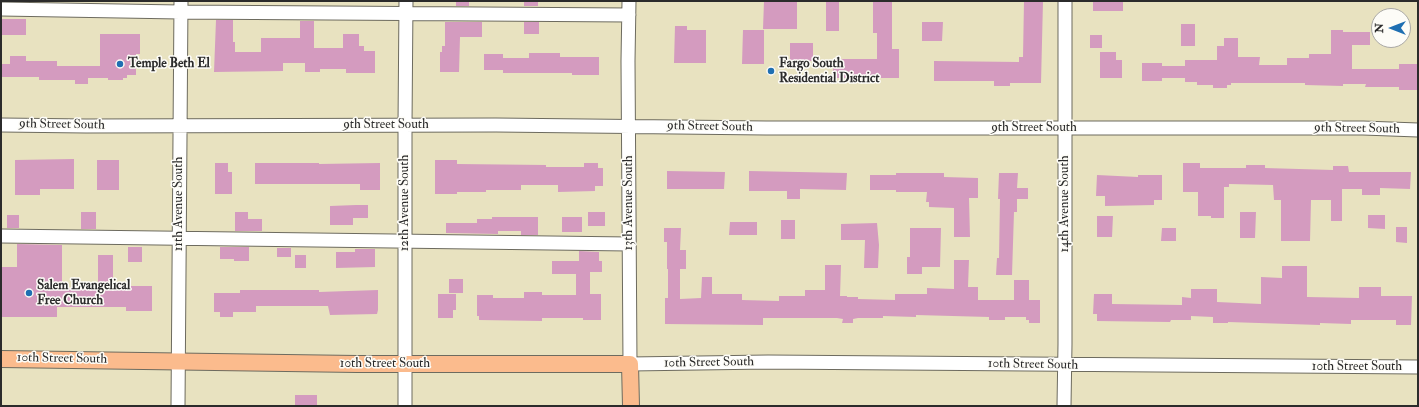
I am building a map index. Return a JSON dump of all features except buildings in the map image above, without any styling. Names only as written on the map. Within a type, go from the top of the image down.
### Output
[{"type":"main road","name":"10th Street South","points":[[1,359],[405,364],[630,364]]},
{"type":"main road","name":"13th Avenue South","points":[[630,364],[631,406]]},
{"type":"street","name":"13th Avenue South","points":[[629,1],[628,126],[630,364]]},
{"type":"street","name":"14th Avenue South","points":[[1064,406],[1065,1]]},
{"type":"street","points":[[1,9],[181,6],[406,7],[629,15]]},
{"type":"street","name":"11th Avenue South","points":[[178,406],[181,6]]},
{"type":"street","name":"12th Avenue South","points":[[405,406],[406,7]]},
{"type":"street","name":"9th Street South","points":[[1,125],[1363,128],[1418,130]]},
{"type":"street","points":[[1,236],[629,244]]},
{"type":"street","name":"10th Street South","points":[[630,364],[768,362],[1418,367]]},
{"type":"place","name":"Temple Beth El","points":[[120,64]]},
{"type":"place","name":"Fargo South Residential District","points":[[771,71]]},
{"type":"place","name":"Salem Evangelical Free Church","points":[[29,293]]}]
